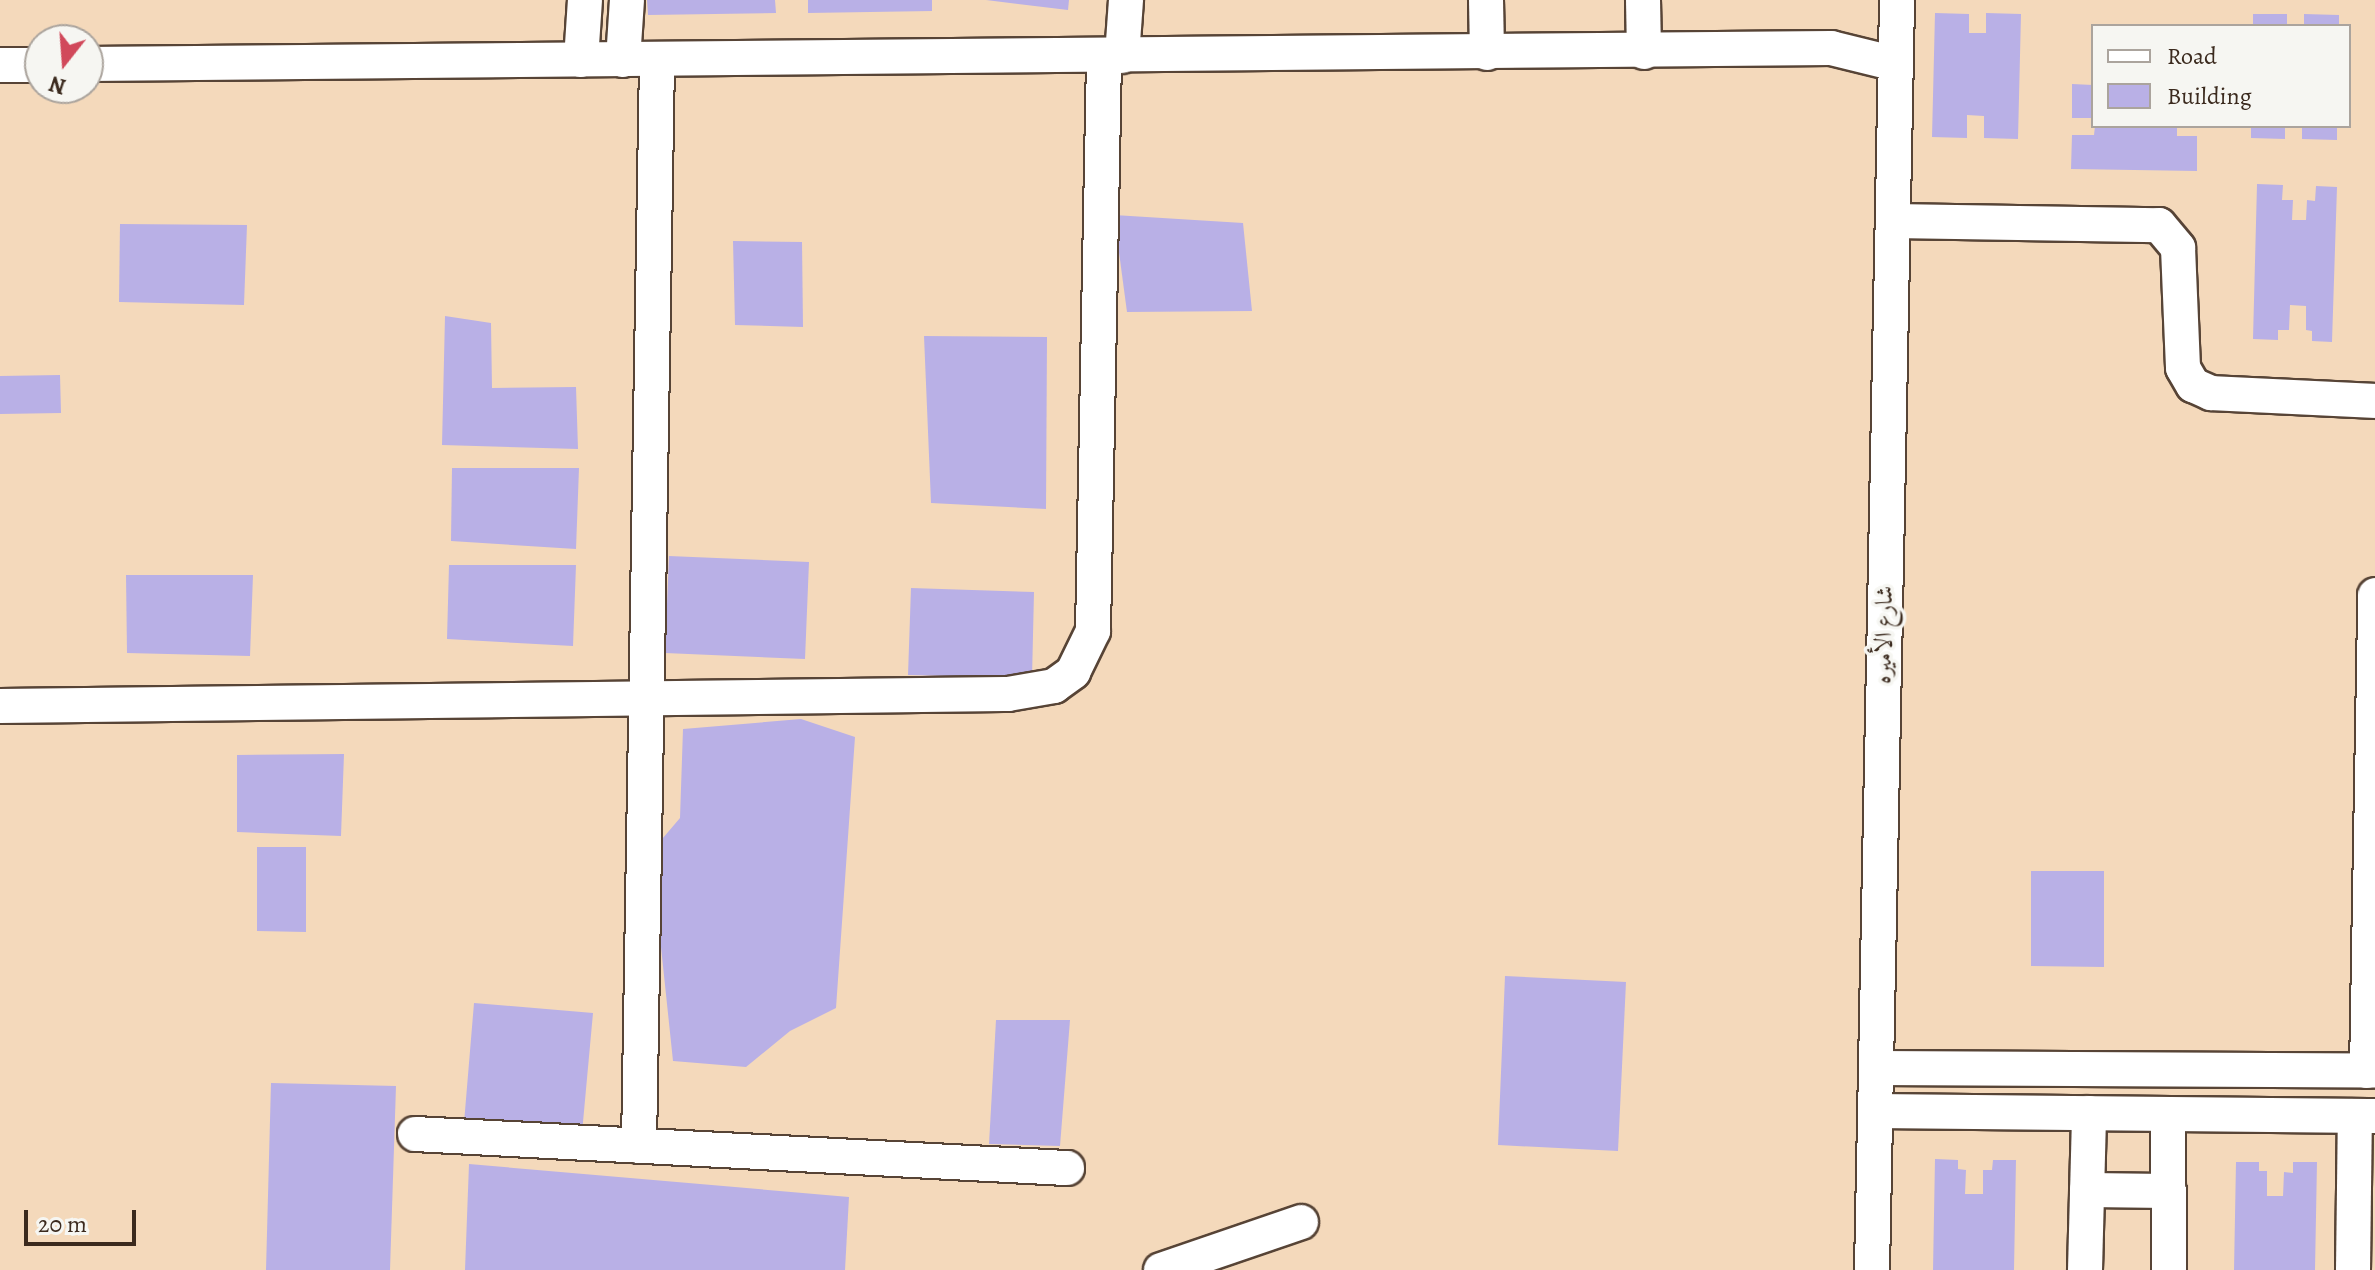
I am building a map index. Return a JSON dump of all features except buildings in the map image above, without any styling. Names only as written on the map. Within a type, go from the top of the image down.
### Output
[{"type":"street","points":[[581,60],[585,0]]},
{"type":"street","points":[[623,60],[627,0]]},
{"type":"street","points":[[0,706],[1032,693],[1073,672],[1093,631],[1113,56],[1126,0]]},
{"type":"street","points":[[1486,0],[1487,53]]},
{"type":"street","points":[[1643,0],[1644,52]]},
{"type":"street","name":"شارع الأميره","points":[[1872,1270],[1897,0]]},
{"type":"street","points":[[104,64],[1831,48],[1896,64]]},
{"type":"street","points":[[639,1146],[657,60]]},
{"type":"street","points":[[0,65],[24,65]]},
{"type":"street","points":[[1893,221],[2159,225],[2178,248],[2183,368],[2193,385],[2211,393],[2375,401]]},
{"type":"street","points":[[1876,1068],[2371,1071],[2375,595]]},
{"type":"street","points":[[2324,1071],[2351,1116],[2353,1270]]},
{"type":"street","points":[[1875,1111],[2351,1116]]},
{"type":"street","points":[[2085,1270],[2089,1113]]},
{"type":"street","points":[[2168,1114],[2169,1270]]},
{"type":"street","points":[[415,1134],[1067,1168]]},
{"type":"street","points":[[2087,1190],[2169,1191]]},
{"type":"street","points":[[1161,1270],[1301,1222]]}]
